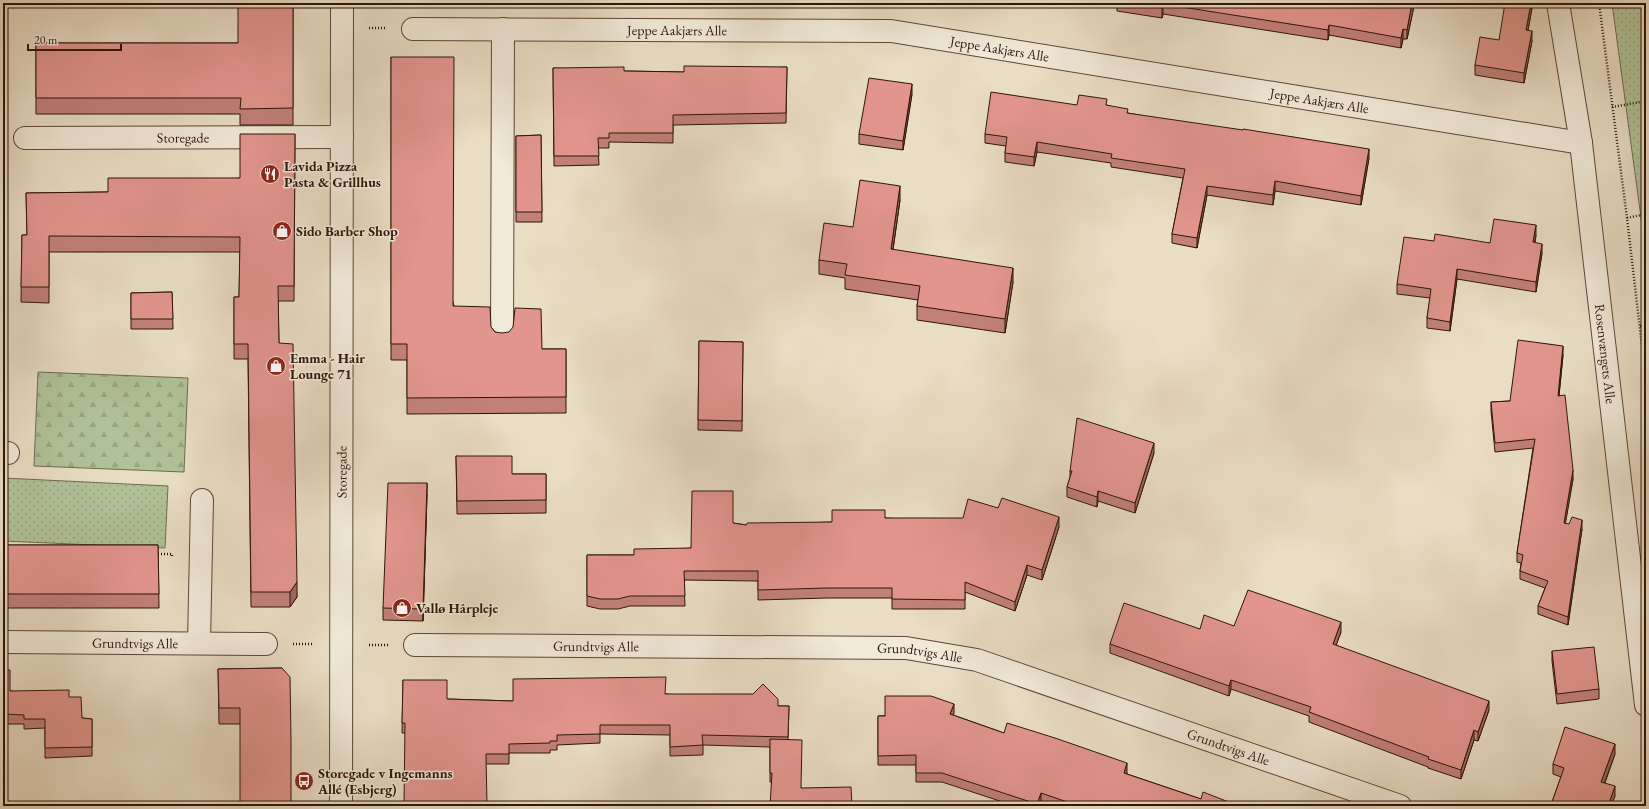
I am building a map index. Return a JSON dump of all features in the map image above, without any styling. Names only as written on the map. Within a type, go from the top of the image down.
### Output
[{"type":"street","name":"Storegade","points":[[341,806],[342,3]]},
{"type":"street","name":"Rosenvængets Alle","points":[[1558,3],[1581,143],[1646,705]]},
{"type":"street","name":"Jeppe Aakjærs Alle","points":[[413,29],[891,31],[1581,143]]},
{"type":"street","points":[[502,337],[503,29]]},
{"type":"street","name":"Storegade","points":[[25,138],[342,137]]},
{"type":"street","points":[[199,643],[202,500]]},
{"type":"street","name":"Grundtvigs Alle","points":[[3,642],[266,644]]},
{"type":"street","name":"Grundtvigs Alle","points":[[415,645],[906,648],[976,660],[1400,806]]},
{"type":"path","points":[[1599,3],[1627,218],[1646,381]]},
{"type":"path","points":[[342,28],[413,29]]},
{"type":"path","points":[[1612,107],[1646,100]]},
{"type":"path","points":[[1627,218],[1646,214]]},
{"type":"path","points":[[1640,326],[1646,325]]},
{"type":"path","points":[[149,554],[172,554],[172,562]]},
{"type":"green space","points":[[1612,3],[1646,3],[1646,255]]},
{"type":"green space","points":[[38,372],[188,378],[184,472],[34,466]]},
{"type":"green space","points":[[3,478],[168,486],[165,548],[3,541]]},
{"type":"building","points":[[238,3],[293,3],[293,108],[240,109],[241,98],[36,98],[36,43],[238,43]]},
{"type":"building","points":[[1130,3],[1412,3],[1407,30],[1403,29],[1401,38],[1329,25],[1328,30],[1163,4],[1162,8]]},
{"type":"building","points":[[1505,3],[1531,3],[1526,30],[1532,31],[1524,73],[1475,65],[1480,37],[1499,40]]},
{"type":"building","points":[[391,57],[454,57],[453,306],[490,307],[491,327],[495,332],[502,333],[509,332],[513,327],[515,308],[541,309],[542,349],[566,349],[566,397],[407,398],[407,344],[391,344]]},
{"type":"building","points":[[684,66],[787,67],[786,113],[673,115],[673,133],[609,133],[609,138],[598,138],[599,156],[554,156],[553,68],[624,67],[624,71],[684,72]]},
{"type":"building","points":[[869,78],[912,84],[903,141],[859,134]]},
{"type":"building","points":[[991,92],[1077,105],[1079,95],[1107,99],[1106,105],[1128,109],[1127,113],[1243,129],[1369,149],[1361,196],[1275,181],[1273,195],[1207,186],[1197,238],[1172,234],[1185,169],[1111,158],[1112,154],[1037,142],[1034,157],[1005,153],[1007,137],[985,134]]},
{"type":"building","points":[[240,134],[295,134],[294,286],[278,286],[279,343],[293,344],[297,582],[290,592],[251,592],[248,344],[234,344],[234,297],[239,297],[240,237],[49,236],[49,287],[21,287],[22,235],[27,235],[26,193],[108,192],[108,178],[240,178]]},
{"type":"building","points":[[541,135],[542,212],[516,212],[516,136]]},
{"type":"building","points":[[860,180],[900,186],[891,249],[1013,268],[1005,319],[917,306],[920,286],[845,275],[847,264],[819,260],[824,223],[853,227]]},
{"type":"building","points":[[1494,219],[1536,225],[1533,242],[1542,244],[1536,282],[1457,269],[1450,322],[1427,318],[1431,289],[1397,284],[1404,237],[1434,241],[1435,234],[1490,243]]},
{"type":"building","points":[[172,292],[173,319],[131,319],[131,293]]},
{"type":"building","points":[[1518,340],[1563,346],[1558,396],[1565,395],[1573,470],[1564,523],[1569,524],[1572,517],[1582,520],[1568,617],[1538,606],[1548,581],[1520,571],[1523,555],[1517,553],[1535,439],[1495,443],[1491,402],[1510,401]]},
{"type":"building","points":[[699,341],[743,342],[742,421],[698,420]]},
{"type":"building","points":[[1077,418],[1154,443],[1135,503],[1098,491],[1097,497],[1067,487],[1072,471],[1070,471]]},
{"type":"building","points":[[456,456],[512,456],[512,474],[546,474],[546,500],[457,501]]},
{"type":"building","points":[[388,483],[427,483],[423,609],[383,608]]},
{"type":"building","points":[[692,491],[733,491],[733,523],[746,525],[747,523],[832,522],[832,510],[885,510],[885,518],[963,518],[968,499],[998,508],[1002,498],[1059,517],[1042,570],[1027,565],[1015,602],[965,582],[965,600],[892,599],[892,588],[758,590],[758,571],[684,571],[685,596],[630,596],[618,599],[600,599],[587,596],[587,555],[634,555],[634,549],[691,548]]},
{"type":"building","points":[[3,545],[158,545],[159,594],[3,594]]},
{"type":"building","points":[[1248,590],[1341,622],[1333,644],[1489,701],[1478,732],[1474,730],[1461,770],[1428,759],[1429,757],[1309,712],[1311,707],[1231,680],[1229,686],[1110,644],[1124,603],[1200,629],[1204,615],[1234,626]]},
{"type":"building","points":[[1594,647],[1599,689],[1557,694],[1552,651]]},
{"type":"building","points":[[282,668],[290,677],[291,806],[240,806],[240,708],[219,708],[218,669]]},
{"type":"building","points":[[3,670],[10,670],[10,691],[69,690],[69,697],[81,697],[82,718],[92,719],[92,747],[45,748],[45,719],[24,719],[24,715],[3,714]]},
{"type":"building","points":[[666,677],[665,694],[753,694],[763,684],[778,699],[778,706],[789,706],[788,737],[702,735],[703,745],[670,747],[670,725],[600,725],[600,734],[557,735],[557,741],[550,741],[550,743],[509,744],[509,754],[486,754],[487,806],[404,806],[405,723],[402,723],[403,680],[447,680],[447,699],[513,701],[513,679]]},
{"type":"building","points":[[885,696],[931,696],[954,704],[950,714],[1004,733],[1007,723],[1055,738],[1127,763],[1124,773],[1201,799],[1203,792],[1239,806],[1079,806],[1041,793],[1037,804],[942,773],[916,773],[916,755],[878,756],[878,716],[885,716]]},
{"type":"building","points":[[1565,727],[1615,744],[1601,782],[1615,786],[1608,806],[1565,806],[1552,802],[1564,768],[1553,764]]},
{"type":"building","points":[[770,739],[802,740],[801,788],[851,787],[852,806],[770,806],[772,773],[770,773]]},
{"type":"place","name":"Lavida Pizza Pasta & Grillhus","points":[[270,174]]},
{"type":"place","name":"Sido Barber Shop","points":[[282,231]]},
{"type":"place","name":"Emma - Hair Lounge 71","points":[[276,366]]},
{"type":"place","name":"Vallø Hårpleje","points":[[402,608]]},
{"type":"place","name":"Storegade v Ingemanns Allé (Esbjerg)","points":[[304,781]]}]
